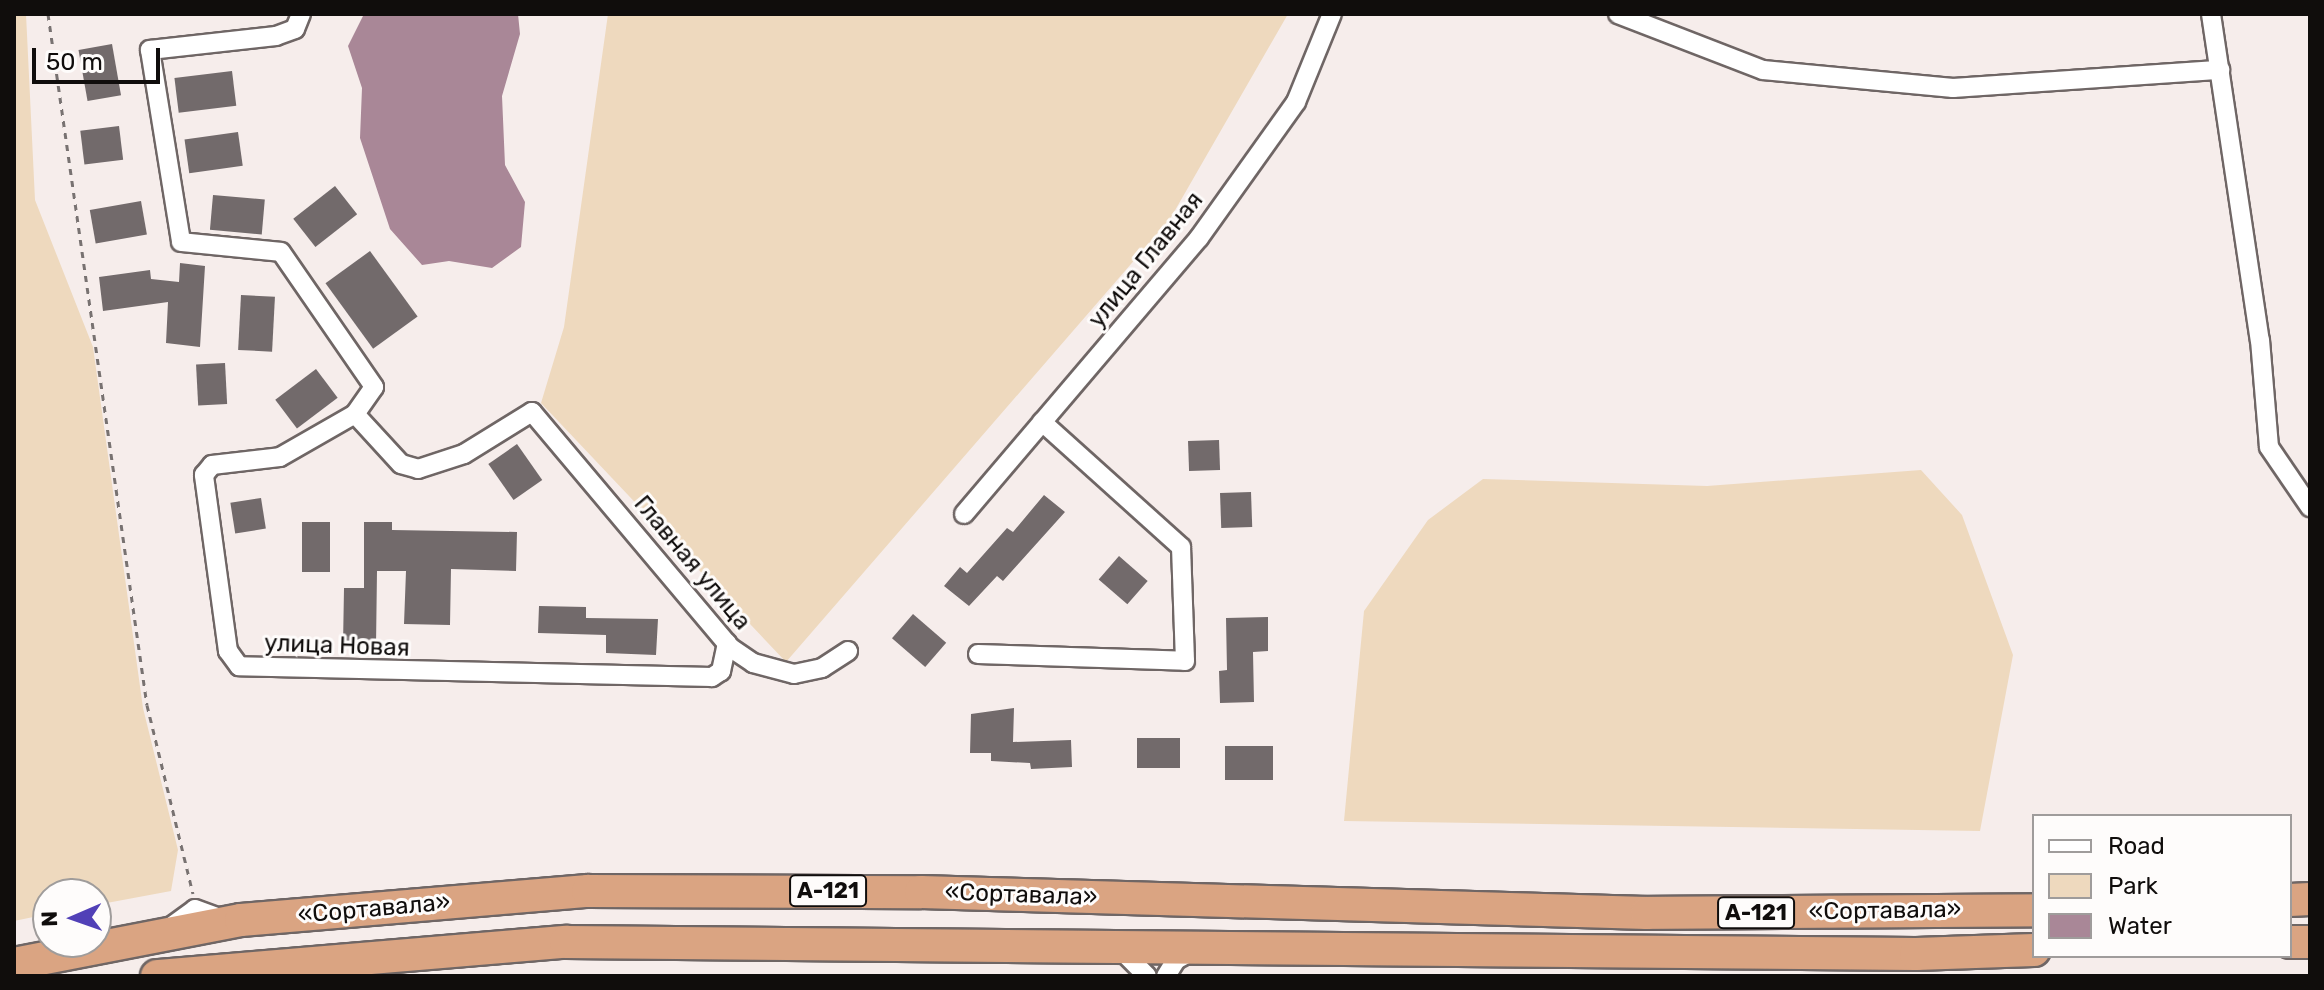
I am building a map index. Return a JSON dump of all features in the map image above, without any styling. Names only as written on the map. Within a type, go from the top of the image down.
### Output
[{"type":"highway","name":"«Сортавала»","points":[[14,964],[241,920],[588,891],[921,892],[1647,913],[2032,910]]},
{"type":"highway","name":"«Сортавала»","points":[[157,976],[566,942],[1198,948],[2032,950]]},
{"type":"street","points":[[301,14],[295,29],[276,36],[150,50],[181,242],[281,252],[374,387],[355,414]]},
{"type":"street","name":"улица Главная","points":[[964,514],[1199,238],[1296,102],[1332,14]]},
{"type":"street","points":[[1618,14],[1763,70],[1953,88],[2220,70]]},
{"type":"street","points":[[2211,14],[2260,340],[2269,447],[2310,507]]},
{"type":"street","name":"Главная улица","points":[[355,414],[401,464],[418,469],[464,454],[532,412],[727,643],[753,663],[794,674],[822,668],[848,651]]},
{"type":"street","name":"улица Новая","points":[[355,414],[280,457],[212,465],[204,475],[228,651],[239,666],[712,677],[721,671],[727,643]]},
{"type":"street","points":[[978,654],[1185,661],[1181,547],[1042,422]]},
{"type":"street","points":[[157,936],[195,909],[211,918],[241,920]]},
{"type":"street","points":[[1118,947],[1147,976]]},
{"type":"street","points":[[1166,976],[1176,960],[1198,948]]},
{"type":"path","points":[[48,14],[147,705],[195,909]]},
{"type":"green space","points":[[14,14],[26,14],[35,200],[93,347],[143,708],[178,850],[171,891],[112,902],[112,878],[32,878],[32,917],[14,921]]},
{"type":"green space","points":[[608,14],[1288,14],[1170,219],[786,662],[541,403],[564,327]]},
{"type":"green space","points":[[1921,470],[1962,515],[2013,655],[1980,831],[1344,821],[1364,611],[1428,520],[1483,479],[1707,486]]},
{"type":"water","points":[[364,14],[518,14],[520,34],[502,96],[505,165],[525,202],[521,247],[492,268],[449,261],[422,265],[390,229],[360,138],[362,88],[348,46]]},
{"type":"building","points":[[112,44],[121,95],[88,101],[79,50]]},
{"type":"building","points":[[232,71],[236,106],[179,113],[174,78]]},
{"type":"building","points":[[119,126],[123,160],[84,164],[80,131]]},
{"type":"building","points":[[238,132],[243,166],[189,173],[185,140]]},
{"type":"building","points":[[335,186],[357,214],[315,247],[293,219]]},
{"type":"building","points":[[213,195],[265,200],[262,234],[210,230]]},
{"type":"building","points":[[141,201],[147,234],[96,244],[90,210]]},
{"type":"building","points":[[370,251],[418,317],[373,349],[326,283]]},
{"type":"building","points":[[180,263],[205,266],[200,347],[166,343],[168,302],[103,311],[99,277],[150,270],[151,279],[179,282]]},
{"type":"building","points":[[241,295],[275,297],[272,352],[238,350]]},
{"type":"building","points":[[225,363],[227,404],[198,405],[196,365]]},
{"type":"building","points":[[316,369],[338,398],[297,428],[275,400]]},
{"type":"building","points":[[1219,440],[1220,470],[1189,471],[1188,441]]},
{"type":"building","points":[[517,444],[542,480],[514,500],[488,464]]},
{"type":"building","points":[[1251,492],[1252,527],[1221,528],[1220,493]]},
{"type":"building","points":[[1044,495],[1065,512],[1003,581],[997,576],[969,606],[944,586],[960,567],[967,573],[1007,528],[1013,532]]},
{"type":"building","points":[[261,498],[266,529],[235,533],[230,503]]},
{"type":"building","points":[[302,522],[330,522],[330,572],[302,572]]},
{"type":"building","points":[[364,522],[392,522],[392,530],[517,532],[516,571],[451,569],[450,625],[404,624],[406,571],[377,571],[376,646],[343,645],[344,588],[364,588]]},
{"type":"building","points":[[1119,556],[1148,581],[1127,604],[1099,579]]},
{"type":"building","points":[[539,606],[586,607],[586,618],[658,619],[656,655],[606,653],[606,635],[538,633]]},
{"type":"building","points":[[913,614],[946,643],[925,667],[892,638]]},
{"type":"building","points":[[1268,617],[1268,651],[1253,652],[1254,702],[1220,703],[1219,671],[1227,670],[1226,618]]},
{"type":"building","points":[[1014,708],[1013,742],[1071,740],[1072,767],[1031,769],[1030,763],[991,761],[991,753],[970,753],[971,714]]},
{"type":"building","points":[[1137,738],[1180,738],[1180,768],[1137,768]]},
{"type":"building","points":[[1225,746],[1273,746],[1273,780],[1225,780]]}]
